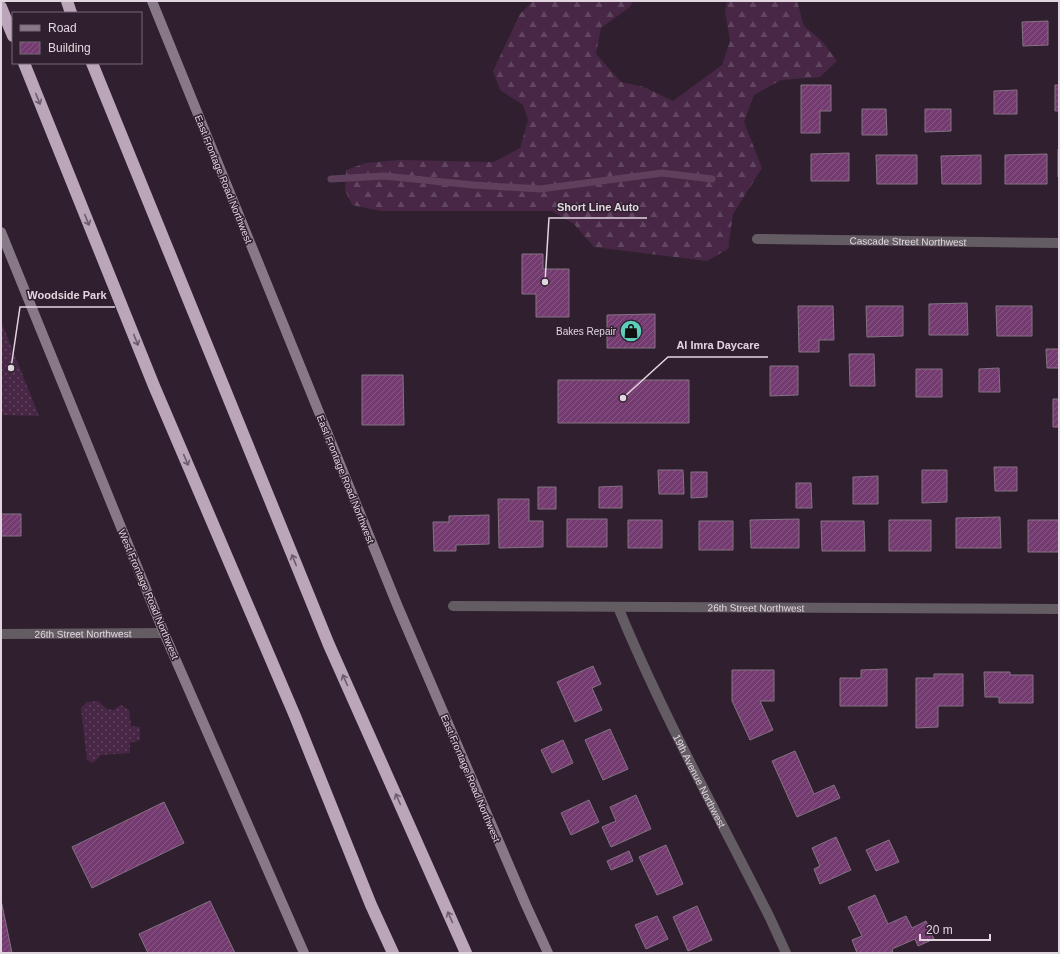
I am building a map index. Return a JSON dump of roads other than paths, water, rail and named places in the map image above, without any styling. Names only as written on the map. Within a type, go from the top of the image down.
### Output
[{"type":"highway","points":[[66,1],[71,12]]},
{"type":"highway","points":[[1,7],[12,34]]},
{"type":"highway","points":[[24,64],[154,386],[292,708],[371,905],[393,953]]},
{"type":"highway","points":[[92,64],[329,645],[466,953]]},
{"type":"street","name":"East Frontage Road Northwest","points":[[152,1],[398,607],[548,953]]},
{"type":"street","name":"West Frontage Road Northwest","points":[[1,232],[164,633],[304,953]]},
{"type":"street","name":"Cascade Street Northwest","points":[[757,239],[1059,244]]},
{"type":"street","name":"26th Street Northwest","points":[[453,606],[1059,609]]},
{"type":"street","name":"19th Avenue Northwest","points":[[618,607],[654,689],[770,918],[786,953]]},
{"type":"street","name":"26th Street Northwest","points":[[1,634],[164,633]]},
{"type":"waterway","points":[[331,179],[384,176],[473,185],[540,189],[662,173],[712,179]]},
{"type":"place","name":"Short Line Auto","points":[[545,282]]},
{"type":"place","name":"Bakes Repair","points":[[631,331]]},
{"type":"place","name":"Woodside Park","points":[[11,368]]},
{"type":"place","name":"Al Imra Daycare","points":[[623,398]]}]
